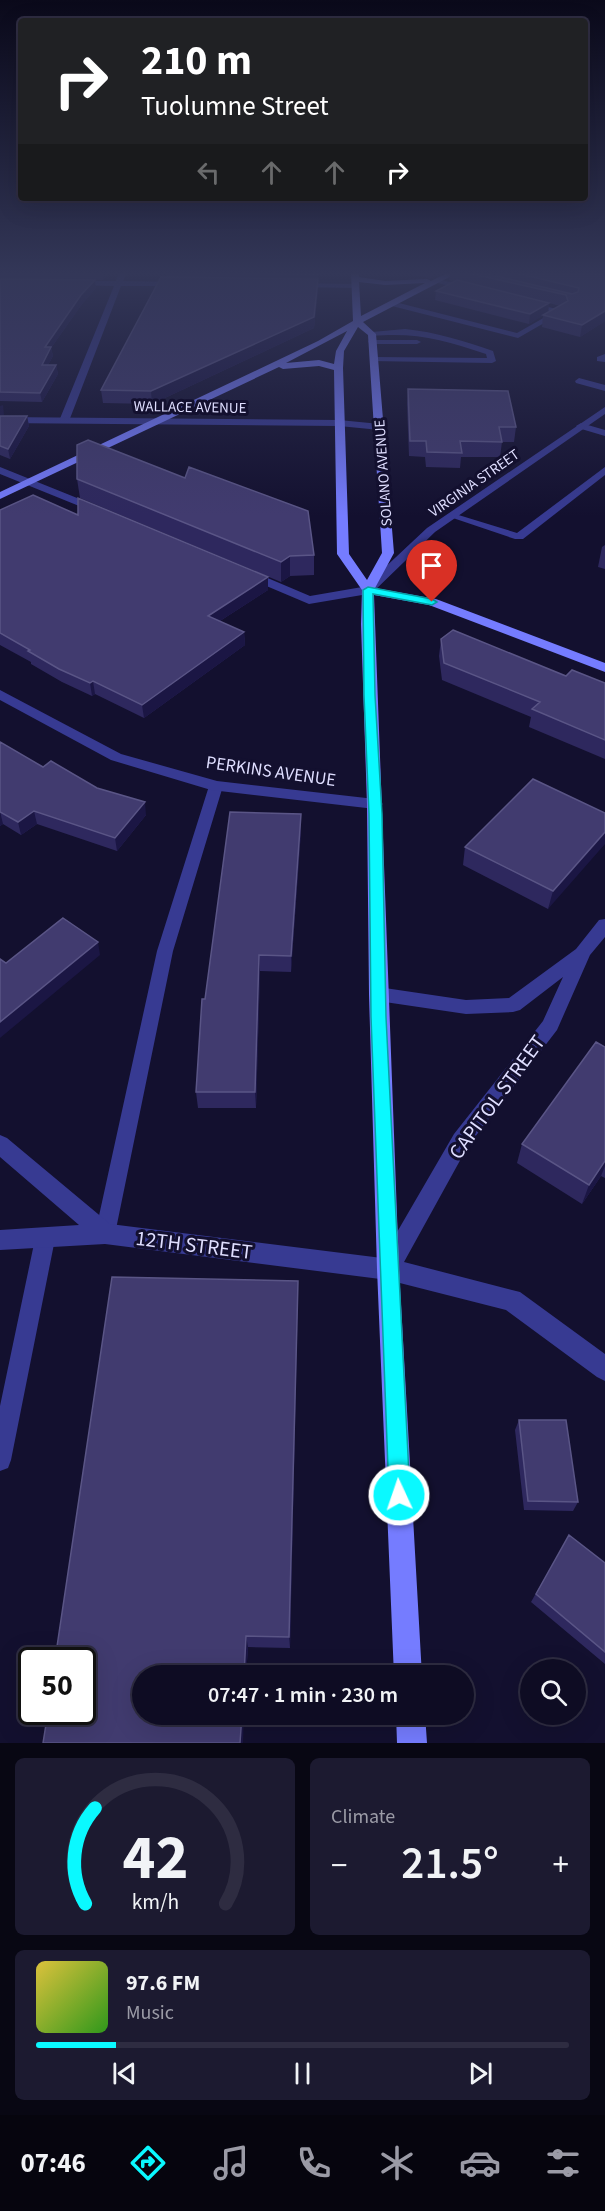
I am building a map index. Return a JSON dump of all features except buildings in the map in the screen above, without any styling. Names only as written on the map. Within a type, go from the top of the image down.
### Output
[{"type":"main road","points":[[0,496],[299,353]]},
{"type":"main road","points":[[340,353],[339,423],[344,554],[368,590],[432,602],[605,668]]},
{"type":"main road","name":"SOLANO AVENUE","points":[[373,353],[388,553],[368,590],[369,695],[375,804],[378,994],[388,1269],[407,1665]]},
{"type":"main road","points":[[270,367],[319,363],[338,368]]},
{"type":"main road","points":[[411,1725],[412,1743]]},
{"type":"street","points":[[64,421],[91,353]]},
{"type":"street","name":"VIRGINIA STREET","points":[[368,590],[431,530],[605,410]]},
{"type":"street","name":"WALLACE AVENUE","points":[[0,420],[339,423],[380,427]]},
{"type":"street","points":[[0,470],[109,514]]},
{"type":"street","points":[[236,568],[309,600],[368,590]]},
{"type":"street","name":"PERKINS AVENUE","points":[[0,694],[116,757],[216,786],[375,804]]},
{"type":"street","name":"CAPITOL STREET","points":[[388,1269],[461,1140],[550,1025],[583,952],[605,925]]},
{"type":"street","points":[[378,994],[466,1007],[513,1005],[583,952]]},
{"type":"street","points":[[0,1144],[105,1234]]},
{"type":"street","name":"12TH STREET","points":[[0,1240],[105,1234],[388,1269],[512,1300],[605,1369]]},
{"type":"lane","points":[[417,353],[417,360]]},
{"type":"lane","points":[[374,359],[492,361],[490,353]]},
{"type":"lane","points":[[579,381],[605,388]]},
{"type":"lane","points":[[581,426],[605,433]]},
{"type":"lane","points":[[452,516],[519,537],[605,470]]},
{"type":"lane","points":[[105,1234],[165,951],[216,786]]},
{"type":"lane","points":[[0,1460],[45,1239]]},
{"type":"route","points":[[399,1495],[379,1017],[376,814],[369,695],[368,590],[432,602]]}]
